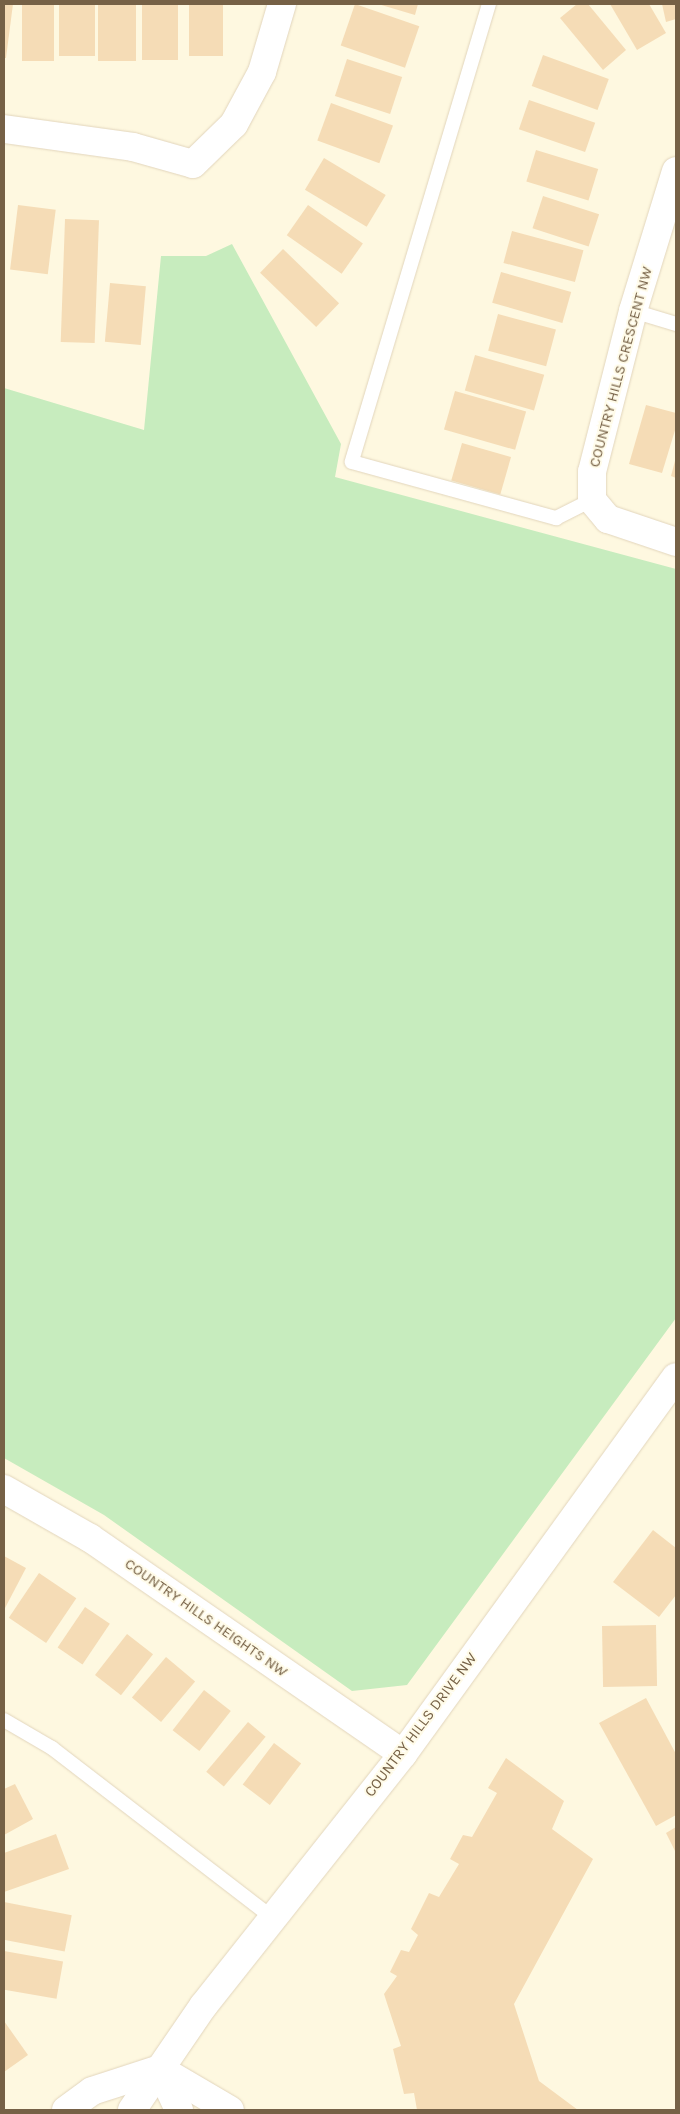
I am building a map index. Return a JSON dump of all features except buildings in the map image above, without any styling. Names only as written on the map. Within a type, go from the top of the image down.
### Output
[{"type":"street","points":[[4,129],[133,148],[193,164],[234,124],[262,72],[282,4]]},
{"type":"street","name":"COUNTRY HILLS CRESCENT NW","points":[[592,500],[592,472],[633,311],[676,171]]},
{"type":"street","points":[[592,500],[608,519],[676,542]]},
{"type":"street","name":"COUNTRY HILLS DRIVE NW","points":[[132,2110],[204,2005],[403,1754],[676,1377]]},
{"type":"street","name":"COUNTRY HILLS HEIGHTS NW","points":[[4,1489],[90,1538],[403,1754]]},
{"type":"street","points":[[160,2069],[179,2110]]},
{"type":"street","points":[[66,2110],[92,2091],[160,2069],[230,2110]]},
{"type":"lane","points":[[489,4],[352,462],[556,518],[592,500]]},
{"type":"lane","points":[[633,311],[676,324]]},
{"type":"lane","points":[[4,1720],[52,1748],[273,1918]]},
{"type":"green space","points":[[232,244],[341,444],[335,477],[676,569],[676,1318],[407,1685],[352,1691],[104,1515],[4,1458],[4,388],[144,430],[161,256],[206,256]]}]
